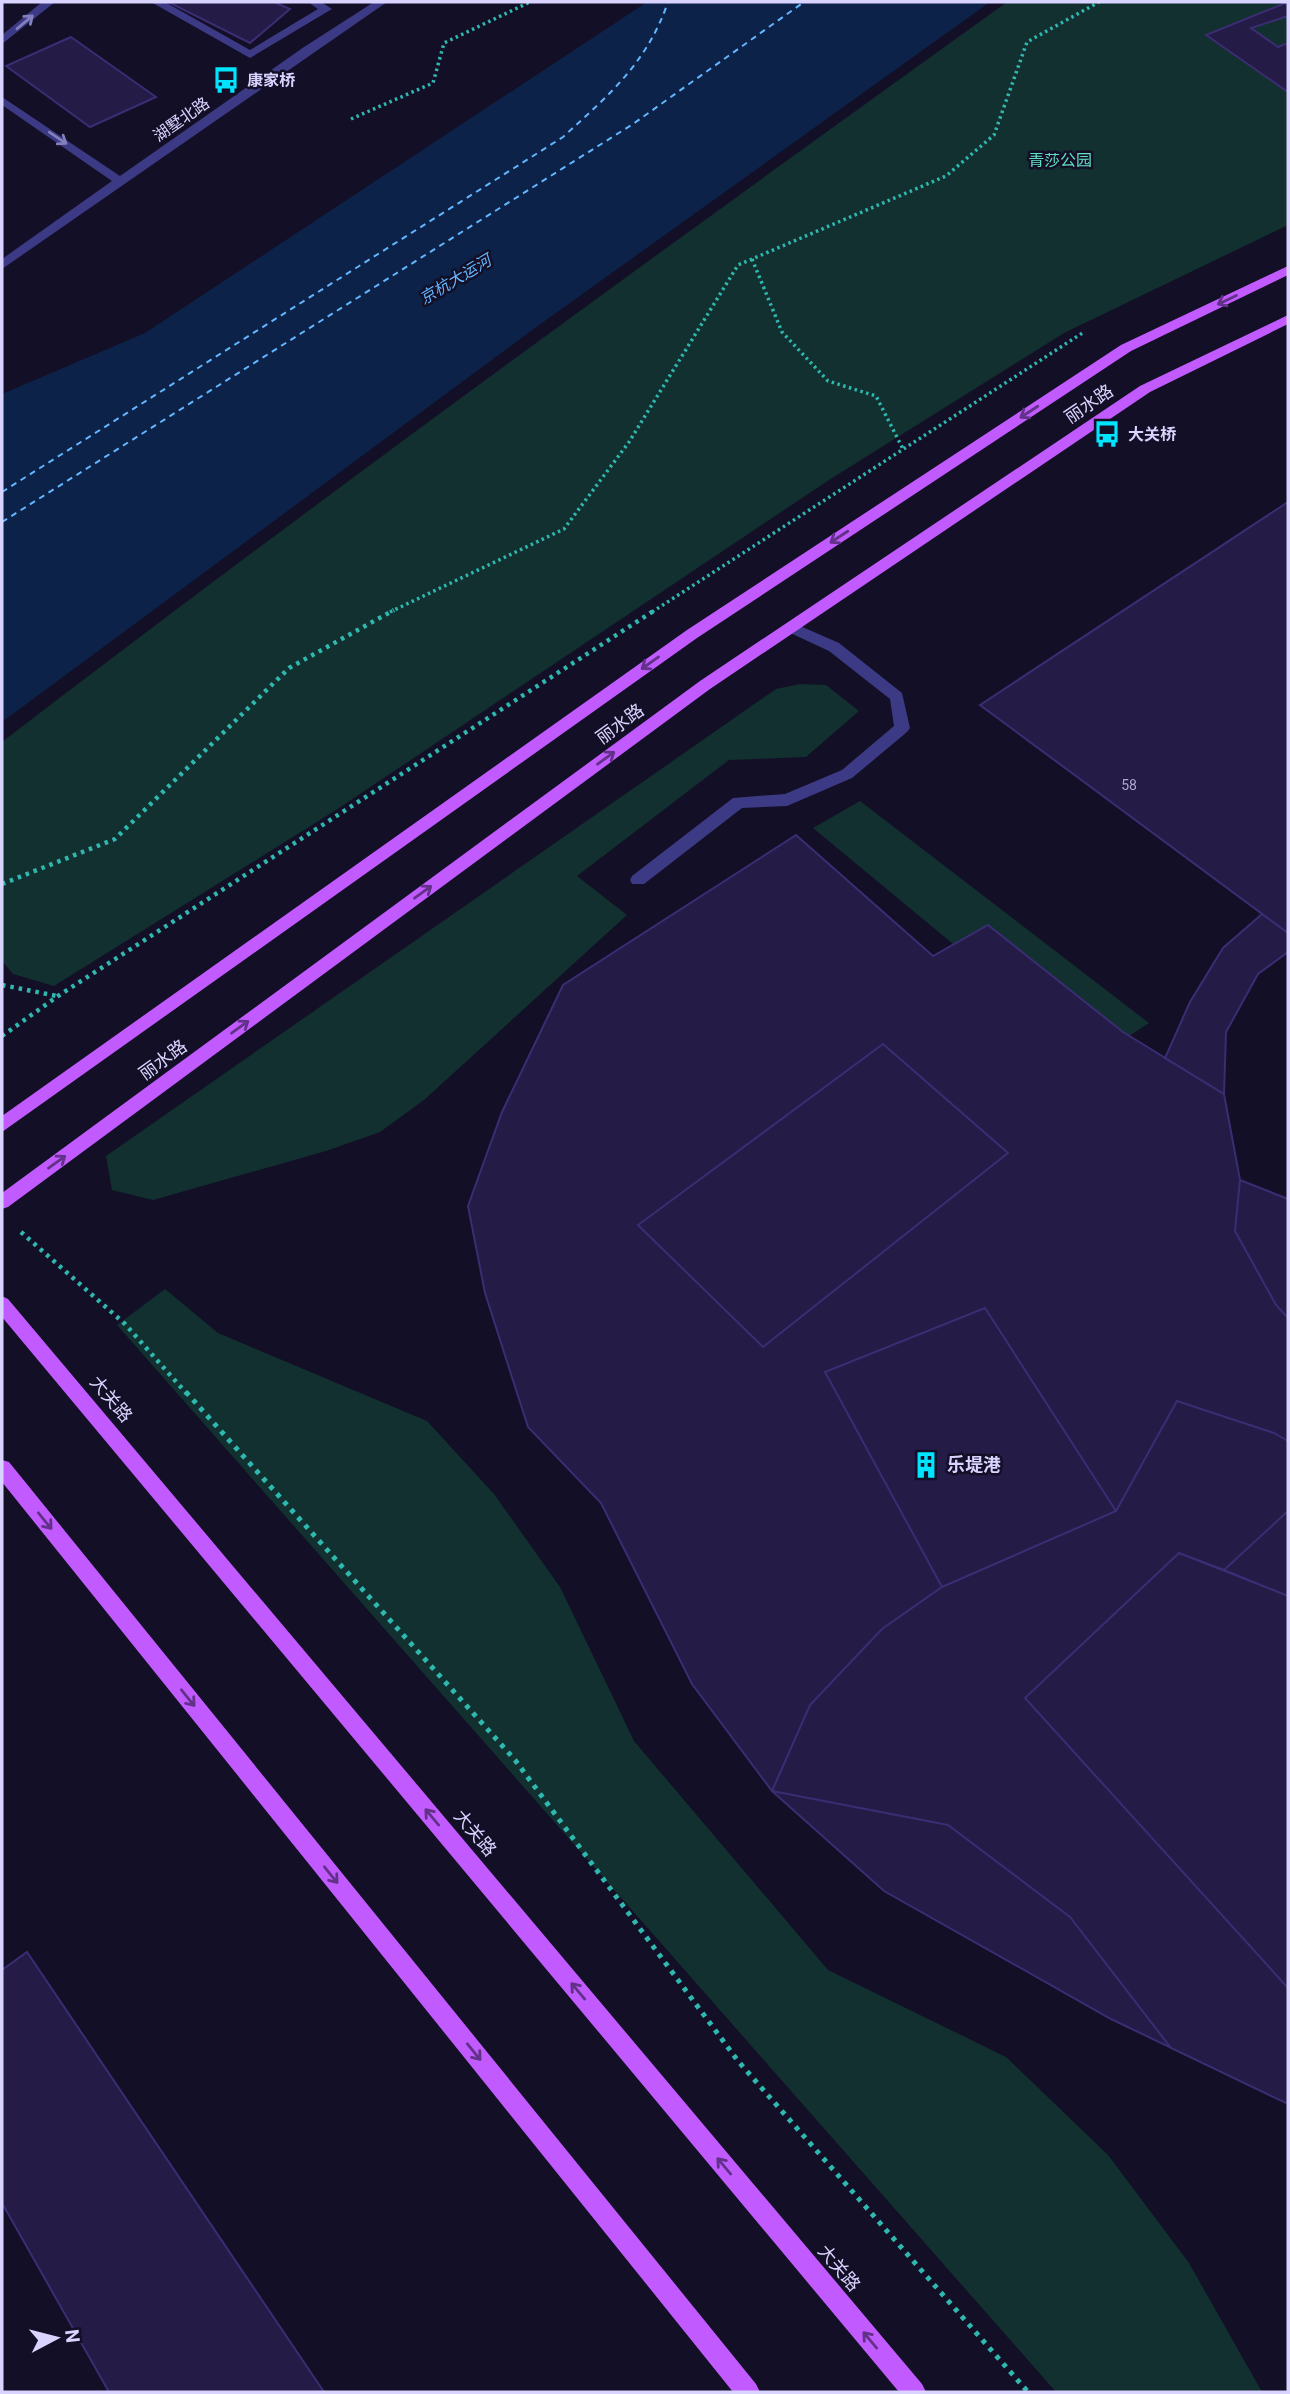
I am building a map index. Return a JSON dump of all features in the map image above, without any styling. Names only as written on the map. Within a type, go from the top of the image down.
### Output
[{"type":"main road","name":"丽水路","points":[[2,1125],[692,634],[1126,348],[1288,270]]},
{"type":"main road","name":"丽水路","points":[[2,1202],[705,685],[1145,389],[1288,319]]},
{"type":"main road","name":"大关路","points":[[2,1304],[914,2392]]},
{"type":"main road","points":[[2,1468],[748,2392]]},
{"type":"street","points":[[2,41],[49,2]]},
{"type":"street","points":[[157,2],[250,55],[326,9],[313,2]]},
{"type":"street","name":"湖墅北路","points":[[2,265],[308,49],[381,2]]},
{"type":"street","points":[[2,100],[120,181]]},
{"type":"street","points":[[638,880],[738,802],[787,800],[848,774],[902,728],[897,697],[834,647],[791,626]]},
{"type":"path","points":[[351,119],[433,83],[444,43],[530,2]]},
{"type":"path","points":[[2,884],[115,839],[289,668],[375,619],[564,529],[629,442],[738,265],[946,176],[994,135],[1027,43],[1099,2]]},
{"type":"path","points":[[752,259],[782,332],[828,381],[876,396],[903,449]]},
{"type":"path","points":[[2,1036],[58,996],[1072,338],[1096,327]]},
{"type":"path","points":[[2,985],[58,996]]},
{"type":"path","points":[[12,1224],[125,1324],[515,1760],[738,2061],[1028,2392]]},
{"type":"green space","name":"青莎公园","points":[[1007,2],[1288,2],[1288,225],[1064,333],[829,480],[336,810],[54,986],[13,974],[2,961],[2,742],[502,368]]},
{"type":"green space","points":[[800,684],[826,685],[859,711],[806,757],[729,760],[577,876],[627,915],[424,1100],[380,1132],[326,1151],[153,1200],[112,1190],[106,1156],[776,689]]},
{"type":"green space","points":[[860,801],[1149,1023],[1093,1060],[813,828]]},
{"type":"green space","points":[[165,1289],[218,1333],[427,1421],[494,1494],[560,1587],[634,1741],[828,1970],[1006,2057],[1108,2155],[1189,2263],[1262,2392],[1056,2392],[117,1325]]},
{"type":"water","name":"京杭大运河","points":[[647,2],[990,2],[535,328],[2,722],[2,394],[145,333]]},
{"type":"building","points":[[274,2],[290,9],[250,43],[170,3]]},
{"type":"building","points":[[1288,2],[1288,16],[1251,28],[1278,47],[1288,43],[1288,92],[1206,35]]},
{"type":"building","points":[[71,37],[156,97],[90,127],[6,66]]},
{"type":"building","points":[[1288,502],[1288,933],[980,705]]},
{"type":"building","name":"乐堤港","points":[[796,835],[933,956],[988,925],[1123,1032],[1224,1094],[1240,1180],[1288,1199],[1288,2104],[1111,2019],[884,1891],[772,1791],[692,1684],[601,1503],[528,1427],[485,1293],[468,1206],[502,1112],[563,985]]},
{"type":"building","points":[[1262,914],[1288,933],[1288,952],[1258,974],[1226,1032],[1224,1094],[1165,1058],[1190,1002],[1223,948]]},
{"type":"building","points":[[883,1044],[1008,1153],[763,1347],[638,1225]]},
{"type":"building","points":[[1240,1180],[1288,1199],[1288,1318],[1276,1305],[1235,1231]]},
{"type":"building","points":[[985,1308],[1116,1511],[942,1587],[825,1372]]},
{"type":"building","points":[[1177,1401],[1274,1433],[1288,1441],[1288,1511],[1224,1570],[1179,1553],[1025,1698],[1288,1988],[1288,2104],[1171,2048],[1070,1917],[948,1825],[772,1791],[810,1705],[882,1629],[942,1587],[1116,1511]]},
{"type":"building","points":[[1288,1511],[1288,1596],[1224,1570]]},
{"type":"building","points":[[1179,1553],[1288,1596],[1288,1988],[1025,1698]]},
{"type":"building","points":[[27,1952],[324,2392],[109,2392],[2,2203],[2,1970]]},
{"type":"ferry route","points":[[2,492],[563,137],[625,77],[649,43],[668,2]]},
{"type":"ferry route","points":[[2,522],[633,124],[804,2]]},
{"type":"place","name":"康家桥","points":[[226,80]]},
{"type":"place","name":"大关桥","points":[[1107,434]]},
{"type":"place","name":"乐堤港","points":[[926,1465]]}]
